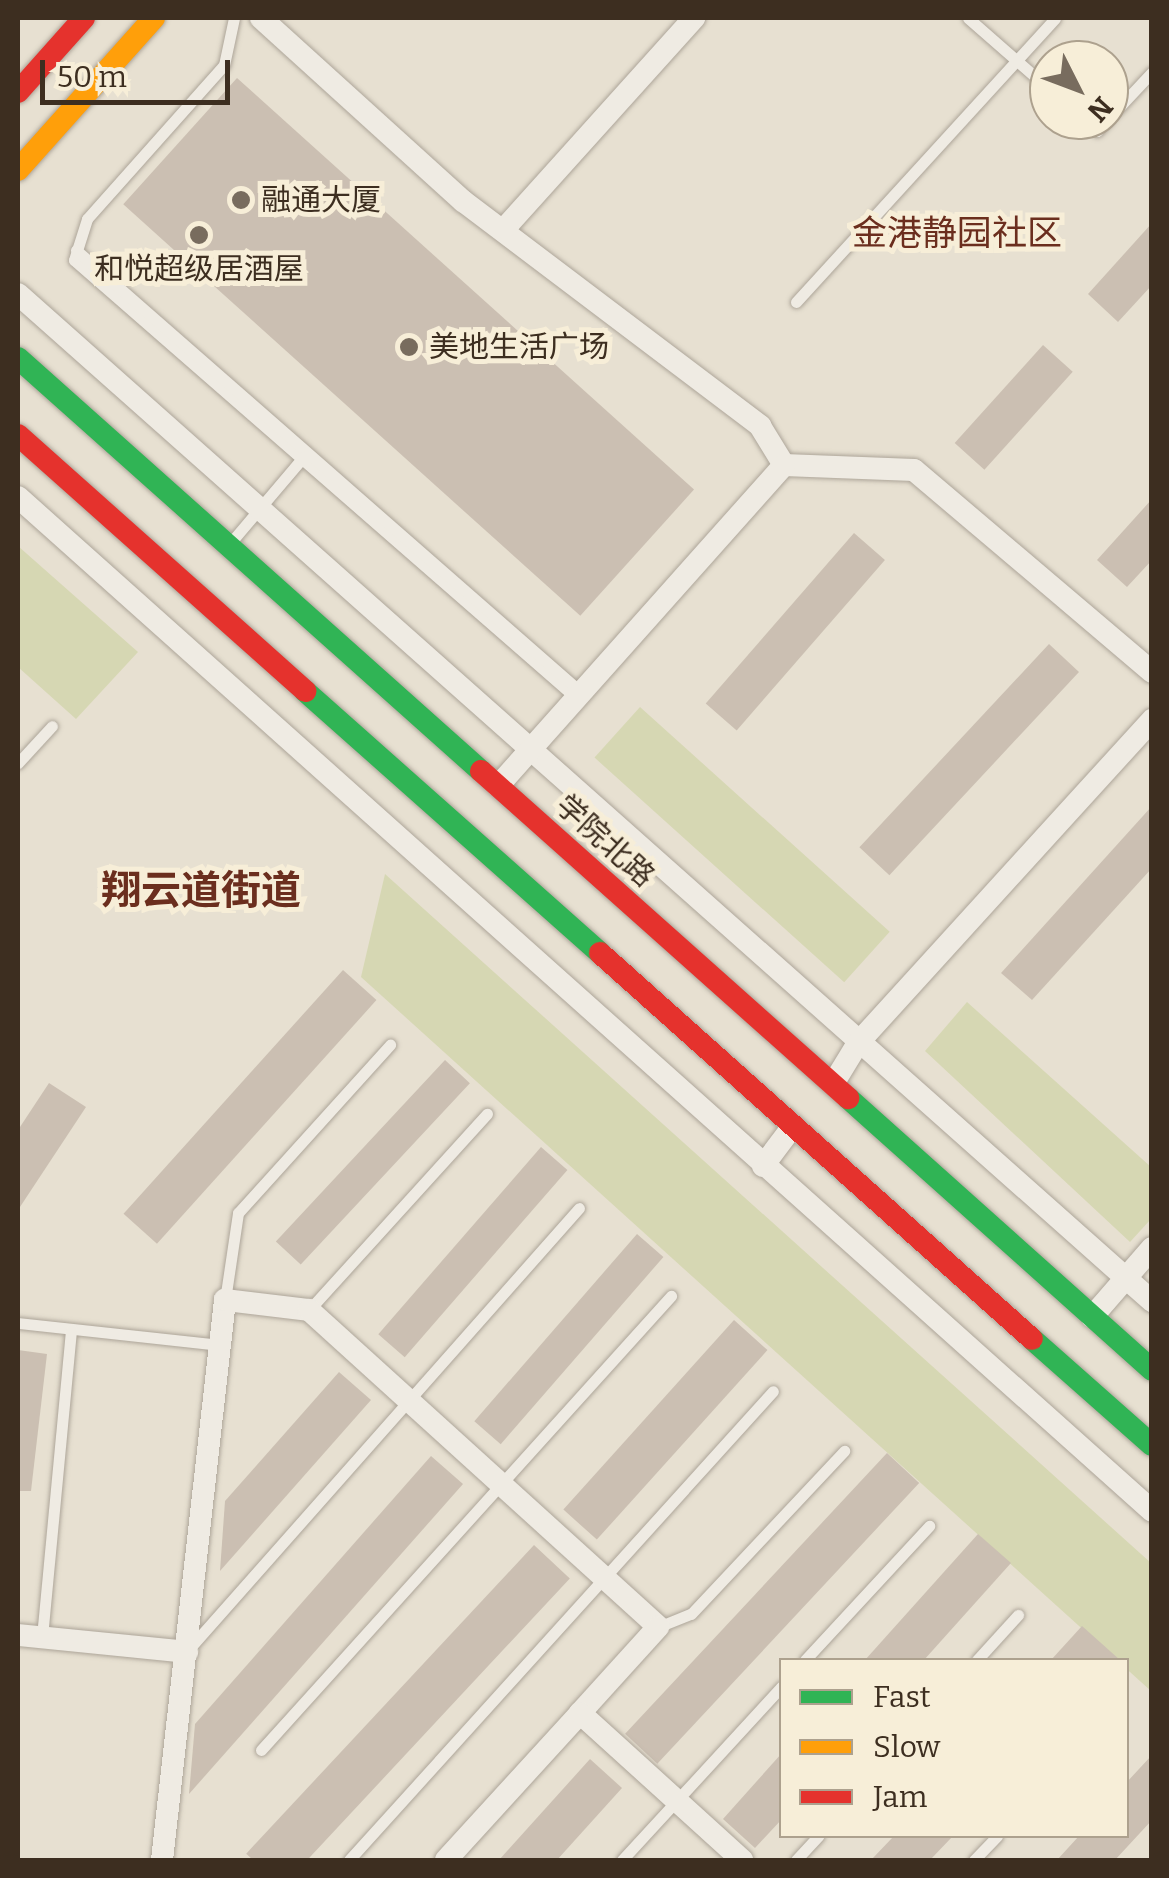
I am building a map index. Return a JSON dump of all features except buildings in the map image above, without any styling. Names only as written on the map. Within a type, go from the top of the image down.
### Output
[{"type":"main road","points":[[18,92],[84,18]]},
{"type":"main road","points":[[18,170],[154,18]]},
{"type":"main road","name":"学院北路","points":[[18,358],[498,786],[1152,1445]]},
{"type":"main road","name":"学院北路","points":[[18,434],[813,1105],[1092,1317],[1152,1370]]},
{"type":"street","points":[[261,18],[462,201],[505,228],[760,426],[784,465]]},
{"type":"street","points":[[505,228],[694,18]]},
{"type":"street","points":[[18,294],[1152,1301]]},
{"type":"street","points":[[784,465],[914,470],[1152,672]]},
{"type":"street","points":[[498,786],[784,465]]},
{"type":"street","points":[[18,497],[1152,1511]]},
{"type":"street","points":[[763,1166],[858,1042],[1152,720]]},
{"type":"street","points":[[1092,1317],[1152,1248]]},
{"type":"street","points":[[162,1860],[225,1300],[309,1310],[503,1482],[658,1627],[446,1860]]},
{"type":"street","points":[[18,1635],[187,1652]]},
{"type":"street","points":[[580,1713],[742,1860]]},
{"type":"lane","points":[[234,18],[224,65],[87,219],[76,250],[579,696]]},
{"type":"lane","points":[[968,18],[1029,71]]},
{"type":"lane","points":[[796,302],[1056,18]]},
{"type":"lane","points":[[1129,97],[1152,72]]},
{"type":"lane","points":[[228,546],[304,456]]},
{"type":"lane","points":[[18,763],[52,726]]},
{"type":"lane","points":[[225,1300],[238,1213],[390,1046]]},
{"type":"lane","points":[[309,1310],[487,1114]]},
{"type":"lane","points":[[187,1652],[390,1425],[406,1395],[579,1208]]},
{"type":"lane","points":[[261,1750],[671,1296]]},
{"type":"lane","points":[[18,1323],[222,1346]]},
{"type":"lane","points":[[42,1637],[71,1329]]},
{"type":"lane","points":[[349,1860],[774,1391]]},
{"type":"lane","points":[[658,1627],[691,1614],[844,1451]]},
{"type":"lane","points":[[807,1658],[929,1526]]},
{"type":"lane","points":[[979,1658],[1018,1615]]},
{"type":"lane","points":[[622,1860],[779,1689]]},
{"type":"lane","points":[[796,1860],[816,1838]]},
{"type":"lane","points":[[974,1860],[994,1838]]},
{"type":"green space","points":[[18,546],[138,652],[76,719],[18,667]]},
{"type":"green space","points":[[640,707],[890,932],[844,982],[594,758]]},
{"type":"green space","points":[[385,874],[1151,1563],[1151,1691],[1129,1671],[1129,1658],[1114,1658],[361,977]]},
{"type":"green space","points":[[967,1002],[1151,1167],[1151,1219],[1130,1242],[925,1051]]},
{"type":"traffic: fast","points":[[18,358],[481,771]]},
{"type":"traffic: fast","points":[[305,691],[600,953]]},
{"type":"traffic: fast","points":[[848,1098],[1152,1370]]},
{"type":"traffic: fast","points":[[1032,1339],[1152,1445]]},
{"type":"traffic: slow","points":[[18,170],[154,18]]},
{"type":"traffic: jam","points":[[18,92],[84,18]]},
{"type":"traffic: jam","points":[[18,435],[305,691]]},
{"type":"traffic: jam","points":[[481,771],[848,1098]]},
{"type":"traffic: jam","points":[[600,953],[1032,1339]]},
{"type":"place","name":"融通大厦","points":[[241,200]]},
{"type":"place","name":"和悦超级居酒屋","points":[[199,235]]},
{"type":"place","name":"美地生活广场","points":[[409,347]]},
{"type":"district","name":"金港静园社区","points":[[957,233]]},
{"type":"district","name":"翔云道街道","points":[[201,891]]}]
